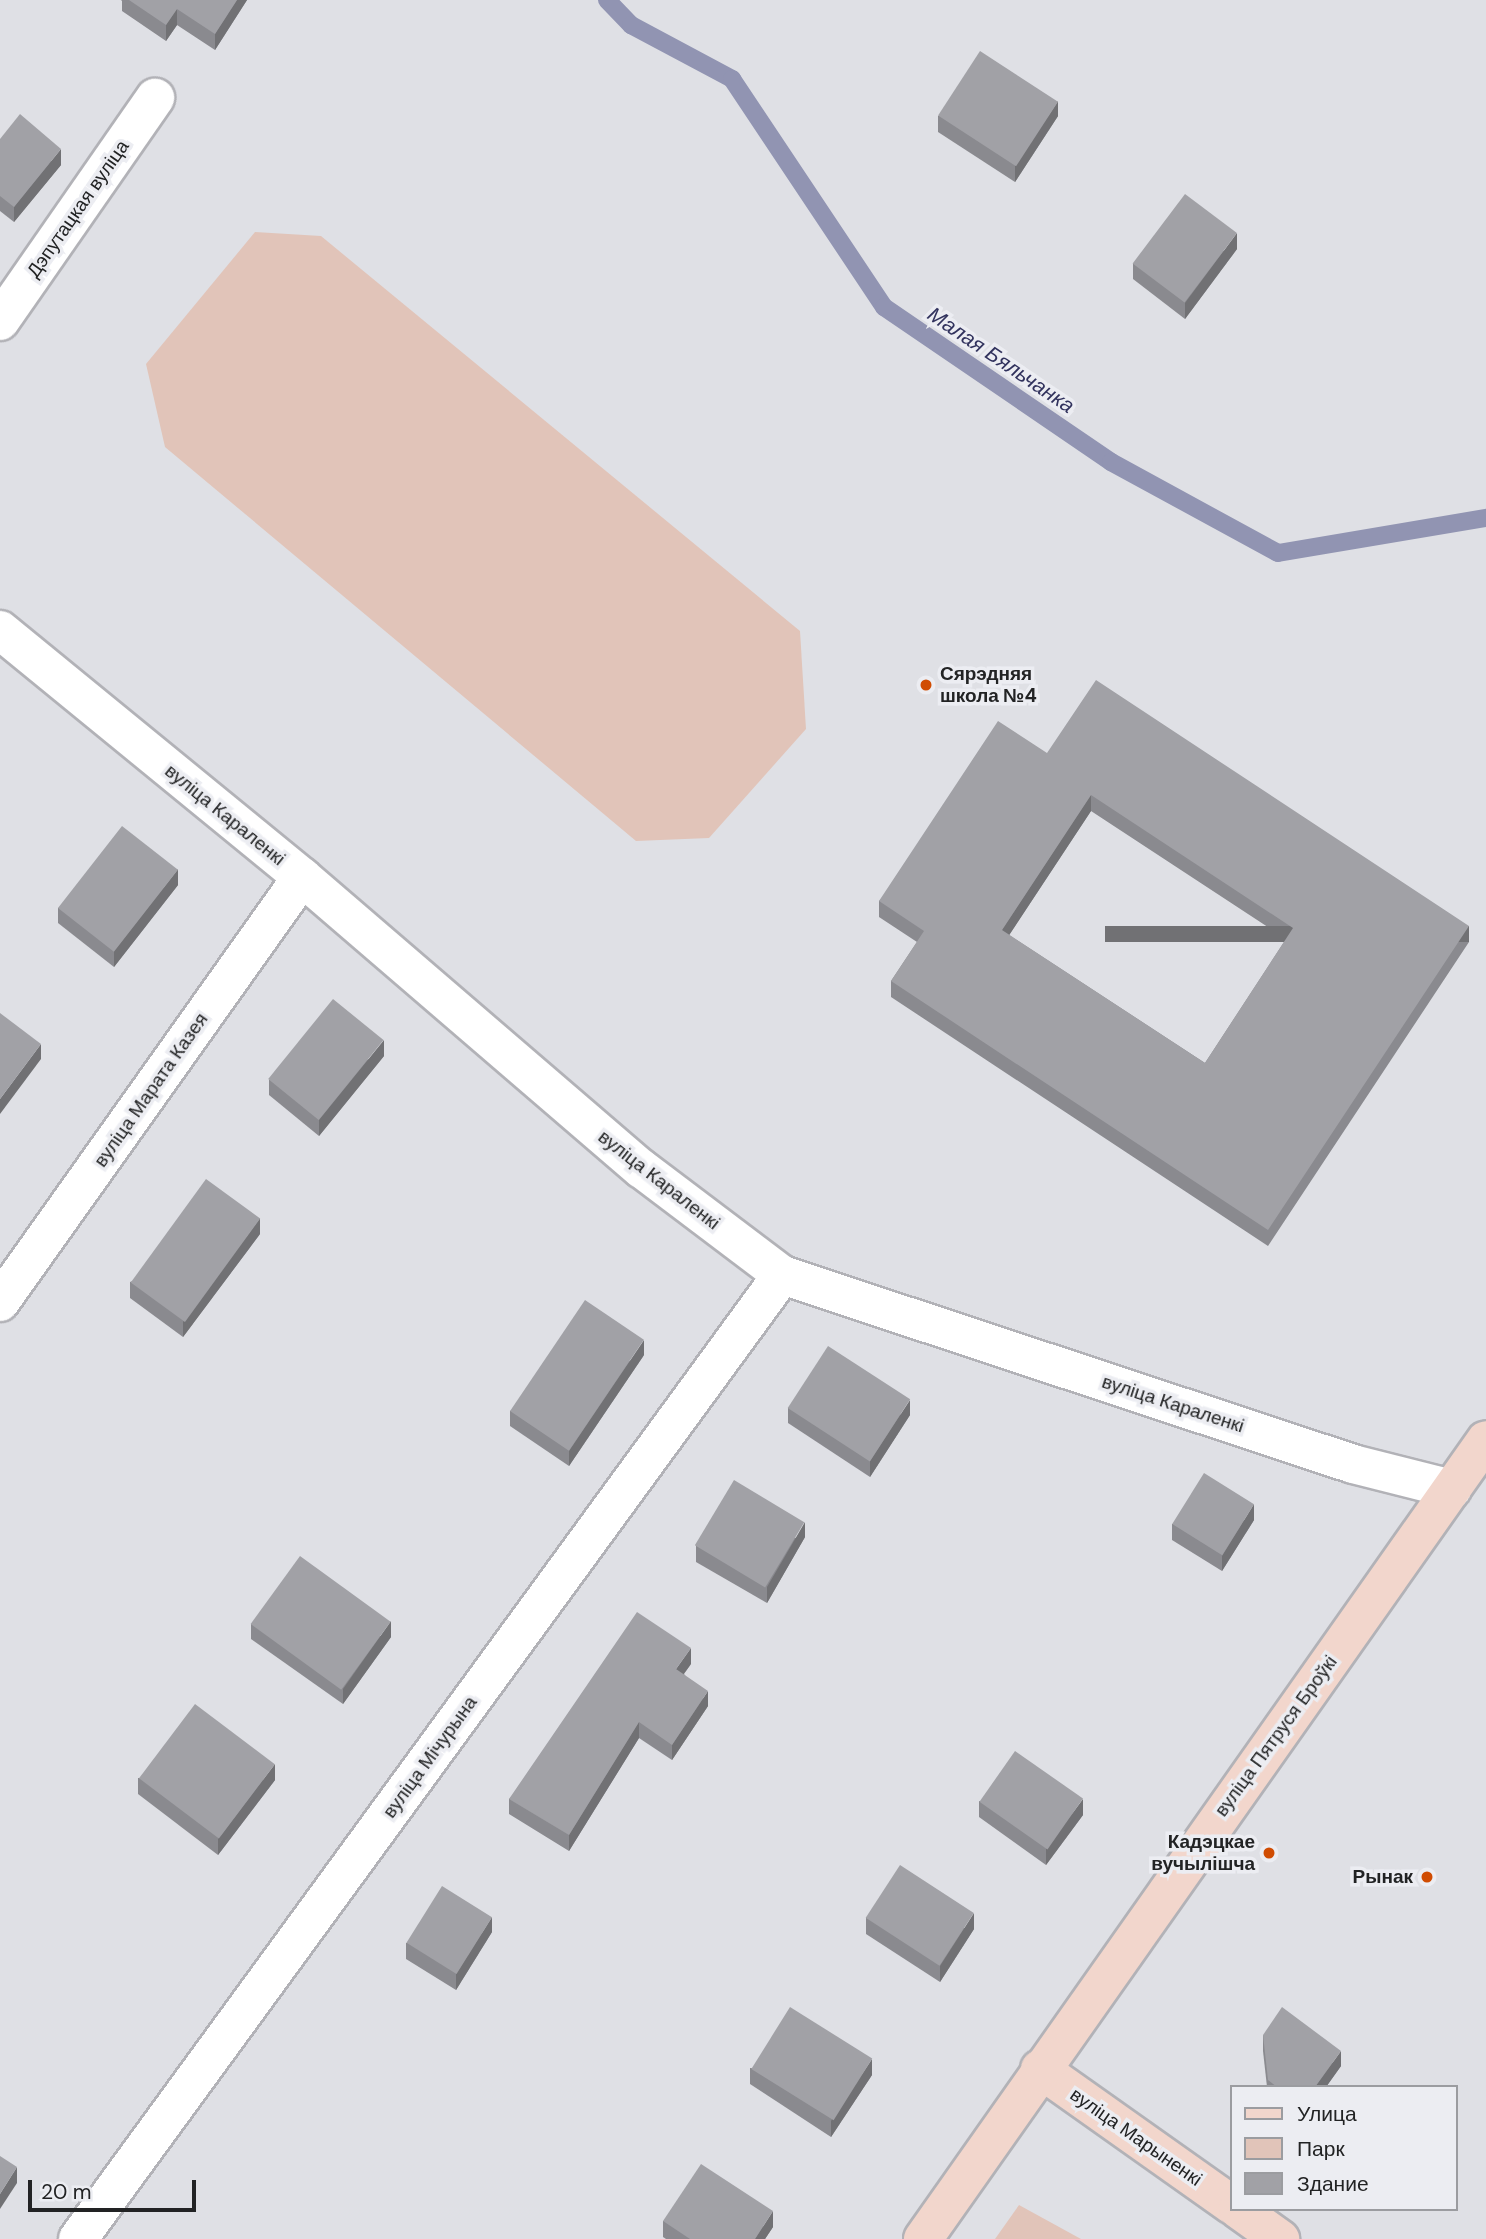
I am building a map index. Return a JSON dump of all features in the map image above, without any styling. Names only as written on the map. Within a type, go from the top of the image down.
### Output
[{"type":"main road","name":"вуліца Пятруся Броўкі","points":[[923,2239],[1040,2069],[1486,1440]]},
{"type":"main road","name":"вуліца Марыненкі","points":[[1040,2069],[1230,2204]]},
{"type":"main road","points":[[1241,2211],[1280,2239]]},
{"type":"street","name":"Дэпутацкая вуліца","points":[[0,321],[155,97]]},
{"type":"street","name":"вуліца Караленкі","points":[[0,630],[302,877],[642,1169],[782,1275],[1353,1464],[1452,1489]]},
{"type":"street","name":"вуліца Марата Казея","points":[[0,1302],[302,877]]},
{"type":"street","name":"вуліца Мічурына","points":[[78,2239],[782,1275]]},
{"type":"green space","points":[[255,232],[321,236],[800,631],[806,729],[709,838],[636,841],[165,447],[146,364]]},
{"type":"green space","points":[[1019,2205],[1081,2239],[995,2239]]},
{"type":"building","points":[[129,0],[237,0],[215,34],[177,9],[166,25]]},
{"type":"building","points":[[980,51],[1058,102],[1016,166],[938,116]]},
{"type":"building","points":[[20,114],[61,149],[14,207],[0,196],[0,139]]},
{"type":"building","points":[[1185,194],[1237,233],[1185,303],[1133,263]]},
{"type":"building","points":[[1096,680],[1469,926],[1268,1230],[891,981],[924,931],[879,901],[998,721],[1047,753]],"holes":[[[1091,795],[1293,928],[1205,1063],[1002,930]]]},
{"type":"building","points":[[122,826],[178,870],[114,952],[58,908]]},
{"type":"building","points":[[333,999],[384,1040],[319,1120],[268,1079]]},
{"type":"building","points":[[0,1013],[41,1044],[0,1099]]},
{"type":"building","points":[[206,1179],[260,1218],[185,1322],[131,1283]]},
{"type":"building","points":[[585,1300],[644,1340],[569,1451],[510,1411]]},
{"type":"building","points":[[828,1346],[910,1399],[870,1461],[788,1408]]},
{"type":"building","points":[[1204,1473],[1254,1504],[1222,1555],[1172,1524]]},
{"type":"building","points":[[734,1480],[804,1522],[765,1587],[695,1545]]},
{"type":"building","points":[[300,1556],[391,1622],[341,1690],[251,1624]]},
{"type":"building","points":[[637,1612],[691,1648],[676,1669],[708,1691],[672,1745],[639,1722],[569,1835],[509,1799]]},
{"type":"building","points":[[195,1704],[275,1764],[219,1838],[139,1778]]},
{"type":"building","points":[[1015,1751],[1083,1799],[1047,1849],[979,1802]]},
{"type":"building","points":[[900,1865],[974,1913],[939,1966],[866,1918]]},
{"type":"building","points":[[442,1886],[492,1917],[457,1974],[406,1943]]},
{"type":"building","points":[[790,2007],[872,2058],[834,2120],[751,2069]]},
{"type":"building","points":[[1282,2007],[1341,2051],[1316,2085],[1274,2085],[1268,2080],[1263,2035]]},
{"type":"building","points":[[0,2156],[17,2167],[0,2194]]},
{"type":"building","points":[[701,2164],[773,2211],[755,2239],[690,2239],[663,2221]]},
{"type":"waterway","name":"Малая Бяльчанка","points":[[607,0],[631,25],[732,79],[884,307],[1111,462],[1278,553],[1486,518]]},
{"type":"place","name":"Сярэдняя школа №4","points":[[926,685]]},
{"type":"place","name":"Кадэцкае вучылішча","points":[[1269,1853]]},
{"type":"place","name":"Рынак","points":[[1427,1877]]}]
